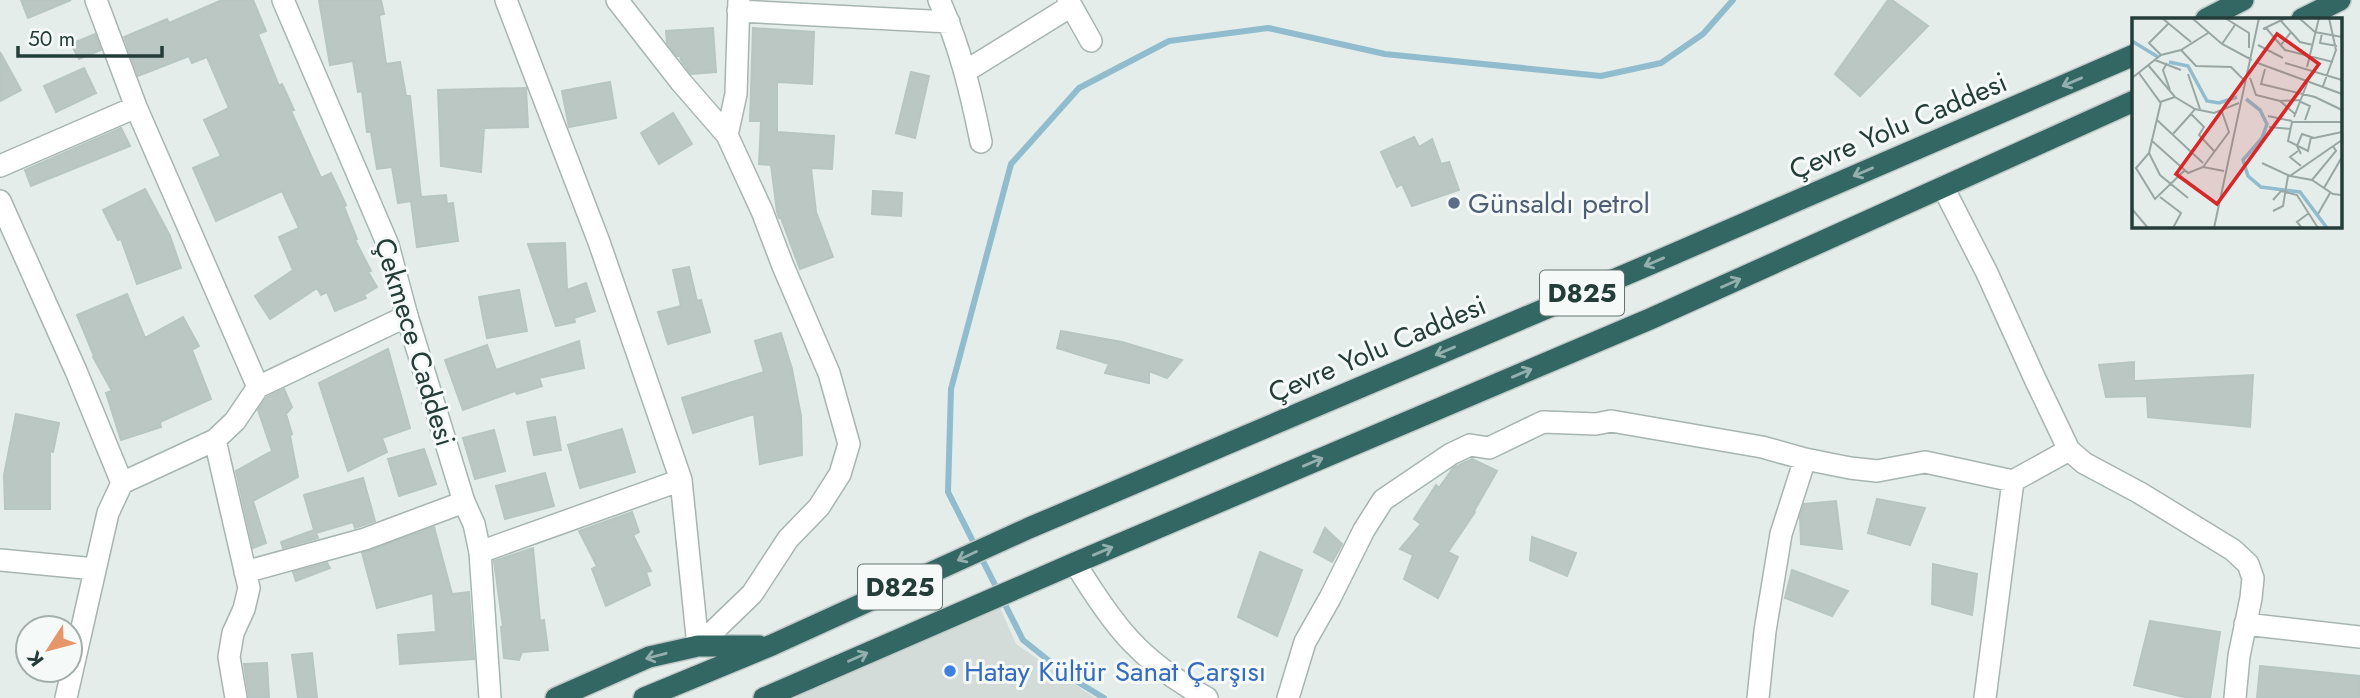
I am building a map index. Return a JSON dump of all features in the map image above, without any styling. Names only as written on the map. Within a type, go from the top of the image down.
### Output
[{"type":"highway","points":[[2208,18],[2244,0]]},
{"type":"highway","points":[[2304,18],[2340,0]]},
{"type":"highway","name":"Çevre Yolu Caddesi","points":[[644,698],[772,645],[1029,528],[2132,56]]},
{"type":"highway","name":"D825","points":[[778,694],[1074,563],[1650,319],[2132,102]]},
{"type":"highway","points":[[555,698],[649,657],[698,646],[772,645]]},
{"type":"street","points":[[96,0],[136,107],[258,387]]},
{"type":"street","name":"Çekmece Caddesi","points":[[283,0],[388,245],[464,502],[474,524],[480,552],[490,698]]},
{"type":"street","points":[[506,0],[599,242],[681,480],[698,646]]},
{"type":"street","points":[[617,0],[681,82],[727,135],[762,211],[829,373],[849,444],[840,474],[819,507],[788,539],[752,594],[698,646]]},
{"type":"street","points":[[939,0],[966,71],[981,142]]},
{"type":"street","points":[[966,71],[1070,3],[1091,41]]},
{"type":"street","points":[[727,135],[736,94],[738,6],[949,22]]},
{"type":"street","points":[[0,166],[136,107]]},
{"type":"street","points":[[1942,187],[1987,273],[2069,450],[2084,463],[2140,493],[2234,550],[2249,564],[2253,578],[2235,698]]},
{"type":"street","points":[[0,201],[76,371],[122,483]]},
{"type":"street","points":[[66,698],[108,513],[122,483],[215,440],[235,421],[258,387],[407,316]]},
{"type":"street","points":[[1287,698],[1305,642],[1382,500],[1451,454],[1470,445],[1489,447],[1543,422],[1596,424],[1611,421],[1762,447],[1805,459],[1877,471],[1925,462],[2013,481],[2069,450]]},
{"type":"street","points":[[215,440],[249,588],[244,609],[233,633],[229,657],[236,698]]},
{"type":"street","points":[[1758,698],[1780,534],[1805,459]]},
{"type":"street","points":[[480,552],[681,480]]},
{"type":"street","points":[[1985,698],[2013,481]]},
{"type":"street","points":[[245,572],[365,539],[464,502]]},
{"type":"street","points":[[0,560],[95,569]]},
{"type":"street","points":[[1074,563],[1103,609],[1133,646],[1174,680],[1207,698]]},
{"type":"street","points":[[2245,624],[2360,637]]},
{"type":"shaded area","name":"Hatay Kültür Sanat Çarşısı","points":[[998,603],[1016,644],[1095,698],[786,698]]},
{"type":"building","points":[[21,0],[71,0],[28,18]]},
{"type":"building","points":[[222,0],[253,0],[266,31],[258,34],[279,86],[282,84],[294,110],[291,111],[321,178],[331,173],[346,205],[344,207],[357,239],[355,240],[377,287],[364,295],[366,298],[335,311],[327,292],[321,295],[317,288],[270,319],[255,296],[293,270],[279,237],[299,228],[282,191],[216,221],[193,168],[221,156],[204,120],[229,108],[207,57],[192,63],[189,56],[138,76],[124,37],[167,19],[169,23]]},
{"type":"building","points":[[319,0],[381,0],[384,14],[379,15],[386,64],[400,62],[406,96],[410,96],[421,197],[446,195],[447,204],[453,203],[458,241],[417,247],[411,201],[398,203],[392,167],[377,169],[371,132],[367,132],[362,91],[358,92],[353,61],[330,65]]},
{"type":"building","points":[[1888,0],[1892,0],[1928,26],[1860,96],[1835,74]]},
{"type":"building","points":[[713,28],[716,72],[691,74],[680,56],[677,56],[667,43],[666,31]]},
{"type":"building","points":[[753,28],[814,32],[812,84],[777,82],[777,132],[834,136],[832,169],[811,168],[816,212],[833,257],[800,269],[777,212],[771,165],[759,164],[761,121],[750,121]]},
{"type":"building","points":[[95,34],[101,50],[79,59],[71,44]]},
{"type":"building","points":[[0,52],[21,90],[0,101]]},
{"type":"building","points":[[84,68],[96,93],[56,112],[44,86]]},
{"type":"building","points":[[911,72],[929,76],[915,138],[896,133]]},
{"type":"building","points":[[610,82],[616,118],[569,127],[562,91]]},
{"type":"building","points":[[526,88],[528,127],[484,128],[481,172],[441,166],[438,90]]},
{"type":"building","points":[[673,113],[692,144],[659,164],[641,133]]},
{"type":"building","points":[[121,128],[130,146],[31,186],[25,170]]},
{"type":"building","points":[[1414,137],[1419,147],[1432,139],[1441,164],[1449,162],[1459,190],[1412,206],[1402,184],[1397,187],[1381,152]]},
{"type":"building","points":[[145,189],[170,236],[181,268],[137,284],[121,239],[118,240],[103,210]]},
{"type":"building","points":[[873,191],[902,193],[901,216],[872,214]]},
{"type":"building","points":[[565,243],[567,290],[586,283],[595,311],[574,318],[575,322],[556,326],[528,244]]},
{"type":"building","points":[[689,267],[697,301],[701,300],[710,332],[668,344],[658,312],[681,306],[673,270]]},
{"type":"building","points":[[519,290],[527,331],[487,338],[479,297]]},
{"type":"building","points":[[127,294],[145,338],[183,317],[199,346],[192,350],[211,399],[160,422],[161,427],[121,440],[106,393],[112,391],[93,357],[77,315]]},
{"type":"building","points":[[1061,331],[1122,342],[1182,360],[1167,378],[1149,371],[1149,383],[1105,373],[1109,364],[1057,348]]},
{"type":"building","points":[[781,333],[792,369],[801,416],[802,455],[760,464],[754,414],[693,433],[682,398],[764,372],[755,341]]},
{"type":"building","points":[[579,341],[584,368],[539,378],[542,386],[517,394],[515,391],[463,410],[445,360],[487,345],[496,370]]},
{"type":"building","points":[[388,349],[410,428],[382,438],[387,452],[348,471],[319,383]]},
{"type":"building","points":[[2134,362],[2134,381],[2253,375],[2250,427],[2148,417],[2147,396],[2106,397],[2099,365]]},
{"type":"building","points":[[284,389],[292,407],[286,414],[292,434],[290,436],[298,477],[253,501],[266,543],[253,548],[236,471],[272,451],[258,410],[267,397]]},
{"type":"building","points":[[16,414],[59,423],[53,452],[50,451],[50,509],[5,509],[4,475]]},
{"type":"building","points":[[555,417],[561,450],[534,455],[527,422]]},
{"type":"building","points":[[622,429],[635,472],[580,488],[568,445]]},
{"type":"building","points":[[494,430],[505,471],[475,479],[463,438]]},
{"type":"building","points":[[424,449],[436,484],[399,496],[388,459]]},
{"type":"building","points":[[1472,459],[1497,471],[1475,512],[1448,552],[1458,557],[1438,598],[1404,579],[1413,555],[1400,549],[1421,524],[1414,519],[1436,485],[1439,488],[1453,468]]},
{"type":"building","points":[[545,473],[554,506],[505,519],[496,486]]},
{"type":"building","points":[[363,478],[375,521],[355,528],[353,522],[316,533],[318,538],[283,548],[281,542],[314,530],[304,495]]},
{"type":"building","points":[[1877,499],[1925,508],[1910,545],[1868,533]]},
{"type":"building","points":[[1836,501],[1842,549],[1801,544],[1800,517],[1804,504]]},
{"type":"building","points":[[632,512],[639,532],[633,535],[651,571],[646,572],[650,585],[606,606],[592,569],[597,566],[579,531]]},
{"type":"building","points":[[434,527],[452,594],[469,592],[474,659],[400,664],[398,635],[436,632],[433,593],[377,608],[362,553]]},
{"type":"building","points":[[1325,528],[1342,544],[1332,562],[1314,552]]},
{"type":"building","points":[[1532,537],[1576,553],[1567,576],[1530,560]]},
{"type":"building","points":[[533,548],[540,621],[544,620],[548,650],[522,652],[519,660],[504,658],[503,627],[494,561]]},
{"type":"building","points":[[1260,552],[1302,570],[1277,636],[1238,617]]},
{"type":"building","points":[[327,563],[330,568],[296,581],[293,572]]},
{"type":"building","points":[[1933,564],[1977,574],[1972,615],[1932,604]]},
{"type":"building","points":[[1792,570],[1848,591],[1832,616],[1785,598]]},
{"type":"building","points":[[2150,621],[2220,632],[2210,698],[2188,698],[2134,685]]},
{"type":"building","points":[[312,653],[317,698],[298,698],[292,655]]},
{"type":"building","points":[[267,663],[269,698],[249,698],[244,664]]},
{"type":"building","points":[[2260,666],[2360,676],[2360,698],[2257,698]]},
{"type":"waterway","points":[[1104,698],[1068,676],[1023,640],[948,492],[951,389],[1011,164],[1079,88],[1169,41],[1268,28],[1385,54],[1601,76],[1661,63],[1703,34],[1733,0]]},
{"type":"place","name":"Günsaldı petrol","points":[[1454,203]]},
{"type":"place","name":"Hatay Kültür Sanat Çarşısı","points":[[950,671]]}]
